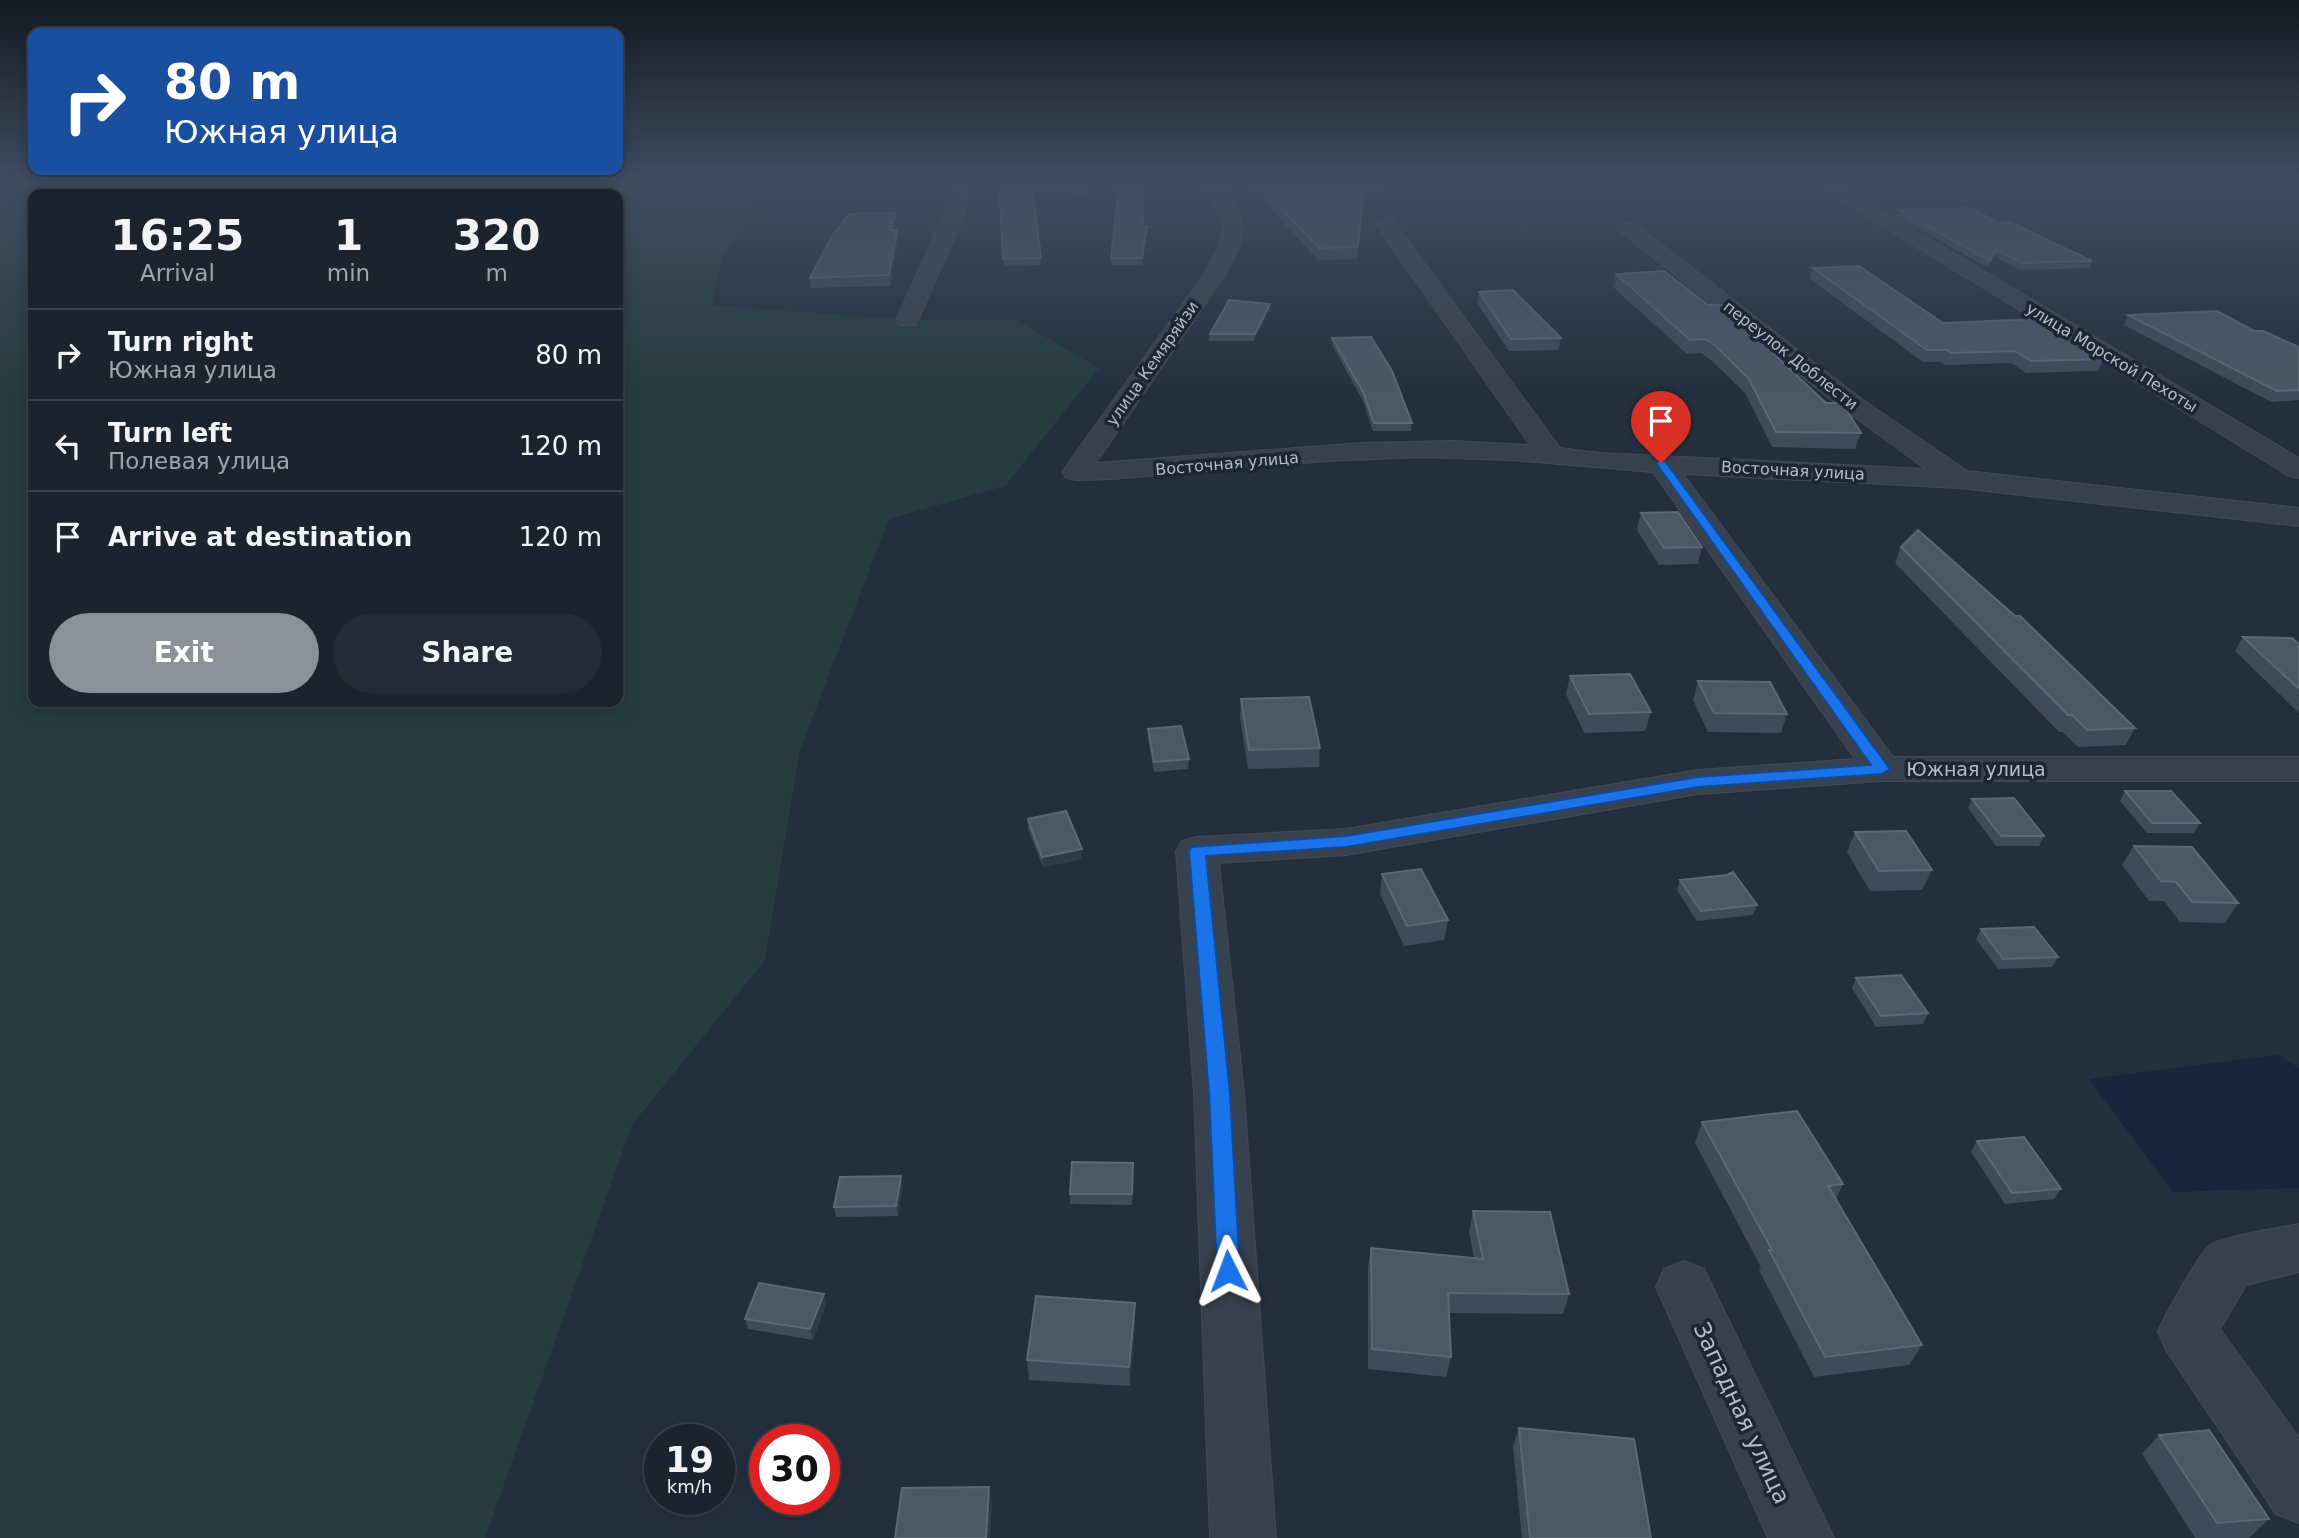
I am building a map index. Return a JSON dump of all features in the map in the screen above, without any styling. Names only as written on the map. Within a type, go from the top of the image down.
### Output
[{"type":"street","points":[[907,320],[938,252]]},
{"type":"street","name":"улица Кемяряйзи","points":[[1076,472],[1214,275],[1227,252]]},
{"type":"street","points":[[1406,252],[1550,453]]},
{"type":"street","name":"переулок Доблести","points":[[1660,252],[1847,400],[1959,479]]},
{"type":"street","name":"улица Морской Пехоты","points":[[1936,252],[2299,470]]},
{"type":"street","name":"Восточная улица","points":[[1076,472],[1132,471],[1360,451],[1454,449],[1550,453],[1600,461],[1959,479],[2299,517]]},
{"type":"street","points":[[1661,463],[1882,769]]},
{"type":"street","name":"Южная улица","points":[[1242,1538],[1219,1093],[1197,851],[1346,842],[1698,782],[1882,769],[2299,769]]},
{"type":"street","points":[[2299,1248],[2228,1264],[2187,1331],[2299,1491]]},
{"type":"street","name":"Западная улица","points":[[1684,1287],[1801,1538]]},
{"type":"green space","points":[[0,252],[28,252],[28,707],[623,707],[623,252],[725,252],[712,305],[901,320],[1016,320],[1099,368],[1005,486],[889,519],[800,750],[765,960],[632,1125],[485,1538],[0,1538]]},
{"type":"water","points":[[2278,1055],[2299,1068],[2299,1188],[2173,1192],[2089,1079]]},
{"type":"building","points":[[824,252],[893,252],[889,275],[810,278]]},
{"type":"building","points":[[1003,252],[1040,252],[1041,258],[1003,259]]},
{"type":"building","points":[[1112,252],[1143,252],[1142,258],[1111,258]]},
{"type":"building","points":[[1973,252],[1995,252],[1990,261]]},
{"type":"building","points":[[2000,252],[2073,252],[2092,261],[2022,263]]},
{"type":"building","points":[[1859,266],[1943,323],[2042,319],[2104,359],[2031,361],[2015,351],[1951,353],[1946,350],[1927,350],[1813,268]]},
{"type":"building","points":[[1664,271],[1708,305],[1722,305],[1826,403],[1842,403],[1861,433],[1776,432],[1749,379],[1716,346],[1705,339],[1690,340],[1616,274]]},
{"type":"building","points":[[1513,290],[1561,338],[1511,339],[1479,292]]},
{"type":"building","points":[[1229,300],[1270,304],[1255,334],[1210,334]]},
{"type":"building","points":[[2217,311],[2254,331],[2263,331],[2299,347],[2299,390],[2277,391],[2128,315]]},
{"type":"building","points":[[1371,337],[1392,371],[1412,423],[1374,423],[1364,394],[1332,338]]},
{"type":"building","points":[[1678,512],[1702,547],[1664,548],[1641,513]]},
{"type":"building","points":[[1918,530],[2015,616],[2020,616],[2135,728],[2087,730],[2072,715],[2068,715],[1901,547]]},
{"type":"building","points":[[2243,637],[2292,638],[2299,644],[2299,689]]},
{"type":"building","points":[[1630,674],[1651,712],[1589,714],[1570,676]]},
{"type":"building","points":[[1698,681],[1770,682],[1787,714],[1714,713]]},
{"type":"building","points":[[1309,697],[1320,748],[1249,750],[1241,699]]},
{"type":"building","points":[[1181,726],[1189,759],[1154,762],[1148,729]]},
{"type":"building","points":[[2125,791],[2171,791],[2200,823],[2152,823]]},
{"type":"building","points":[[2014,798],[2044,836],[2001,836],[1972,799]]},
{"type":"building","points":[[1066,811],[1082,849],[1042,857],[1028,819]]},
{"type":"building","points":[[1906,831],[1932,870],[1879,871],[1855,832]]},
{"type":"building","points":[[2134,846],[2192,847],[2238,903],[2192,902],[2176,882],[2161,881]]},
{"type":"building","points":[[1421,869],[1448,920],[1407,926],[1382,874]]},
{"type":"building","points":[[1733,872],[1757,905],[1701,911],[1680,880],[1727,875]]},
{"type":"building","points":[[2034,927],[2058,957],[2003,959],[1981,929]]},
{"type":"building","points":[[1901,975],[1928,1013],[1881,1016],[1856,978]]},
{"type":"building","points":[[1797,1111],[1843,1184],[1828,1186],[1922,1345],[1825,1357],[1769,1250],[1772,1250],[1702,1122]]},
{"type":"building","points":[[2024,1137],[2061,1189],[2012,1193],[1977,1141]]},
{"type":"building","points":[[1072,1162],[1133,1163],[1132,1194],[1070,1194]]},
{"type":"building","points":[[901,1176],[896,1206],[834,1207],[840,1177]]},
{"type":"building","points":[[1473,1211],[1550,1212],[1569,1294],[1448,1293],[1451,1357],[1372,1349],[1371,1248],[1483,1259]]},
{"type":"building","points":[[759,1283],[824,1294],[810,1329],[745,1319]]},
{"type":"building","points":[[1036,1296],[1135,1303],[1129,1367],[1027,1360]]},
{"type":"building","points":[[1519,1428],[1634,1439],[1651,1538],[1530,1538]]},
{"type":"building","points":[[2209,1430],[2269,1519],[2217,1523],[2159,1435]]},
{"type":"building","points":[[989,1487],[986,1538],[895,1538],[902,1488]]},
{"type":"route","points":[[1228,1271],[1219,1093],[1197,851],[1346,842],[1698,782],[1882,769],[1661,463]]}]
